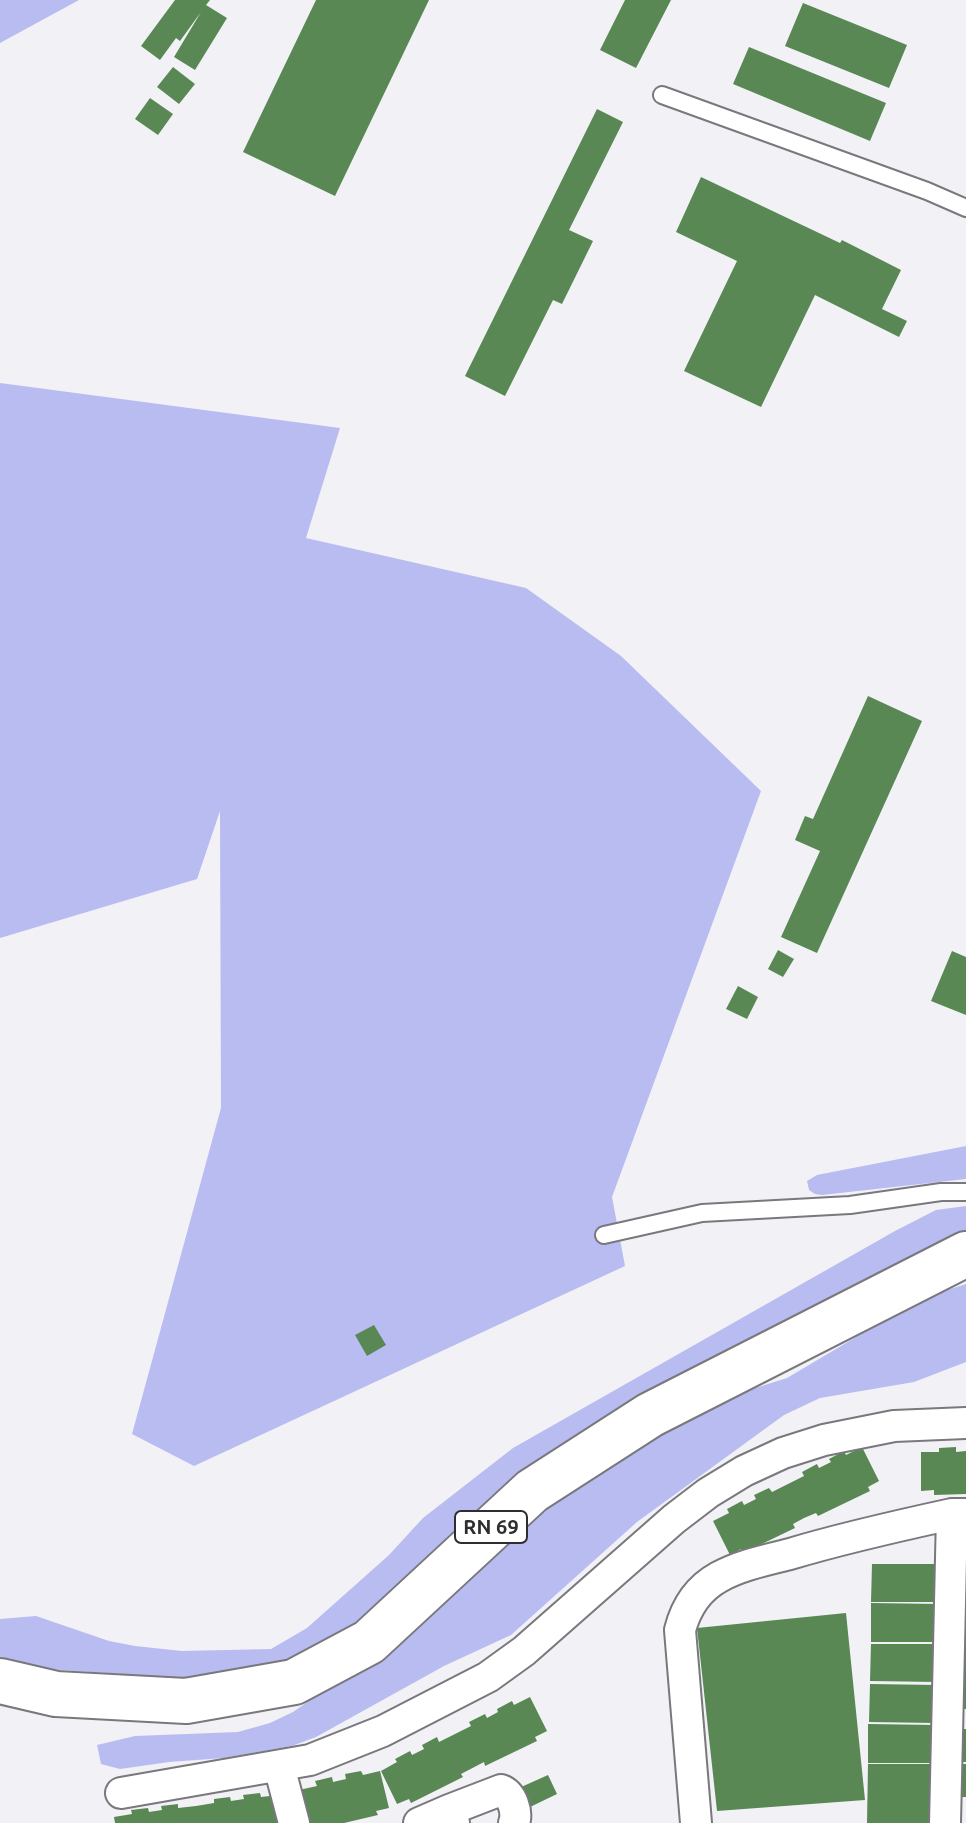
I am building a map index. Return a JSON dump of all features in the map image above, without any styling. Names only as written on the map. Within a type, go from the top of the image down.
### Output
[{"type":"main road","name":"RN 69","points":[[0,1681],[56,1694],[186,1701],[294,1682],[369,1642],[532,1491],[650,1415],[966,1254]]},
{"type":"street","points":[[121,1793],[310,1760],[347,1747],[488,1677],[524,1651],[674,1519],[744,1471],[783,1453],[836,1437],[894,1426],[966,1423]]},
{"type":"street","points":[[696,1823],[680,1630],[685,1612],[697,1595],[718,1578],[741,1567],[854,1535],[959,1514],[945,1823]]},
{"type":"street","points":[[279,1766],[294,1823]]},
{"type":"street","points":[[419,1823],[451,1817],[501,1790],[508,1794],[516,1813],[514,1823]]},
{"type":"lane","points":[[662,95],[966,208]]},
{"type":"lane","points":[[604,1235],[702,1213],[850,1205],[941,1192],[966,1192]]},
{"type":"shaded area","points":[[0,0],[79,0],[0,43]]},
{"type":"shaded area","points":[[0,383],[340,428],[306,538],[526,588],[621,656],[761,791],[612,1197],[625,1266],[194,1466],[132,1434],[221,1108],[220,811],[197,879],[0,938]]},
{"type":"shaded area","points":[[966,1146],[966,1179],[822,1195],[809,1190],[807,1181],[817,1175]]},
{"type":"shaded area","points":[[966,1206],[966,1235],[380,1614],[301,1661],[182,1678],[0,1666],[0,1619],[36,1616],[109,1641],[135,1646],[182,1651],[271,1649],[307,1628],[389,1555],[423,1518],[513,1448],[895,1231],[936,1210]]},
{"type":"shaded area","points":[[966,1284],[966,1362],[914,1382],[820,1398],[784,1415],[637,1522],[511,1635],[444,1666],[316,1737],[292,1746],[224,1758],[120,1769],[101,1764],[97,1745],[135,1736],[238,1732],[270,1723],[293,1712],[349,1673],[529,1507],[711,1402],[787,1378],[922,1298]]},
{"type":"building","points":[[175,0],[210,0],[206,5],[227,18],[195,70],[174,57],[201,12],[180,41],[176,38],[160,60],[141,46]]},
{"type":"building","points":[[316,0],[429,0],[335,196],[243,152]]},
{"type":"building","points":[[625,0],[671,0],[636,68],[600,50]]},
{"type":"building","points":[[803,3],[907,45],[889,88],[785,46]]},
{"type":"building","points":[[749,47],[886,103],[870,141],[733,84]]},
{"type":"building","points":[[173,67],[195,84],[179,104],[157,87]]},
{"type":"building","points":[[150,98],[173,114],[158,135],[135,119]]},
{"type":"building","points":[[597,109],[623,122],[569,230],[593,241],[562,304],[553,300],[505,396],[465,376]]},
{"type":"building","points":[[701,177],[901,270],[882,309],[907,321],[899,337],[815,295],[761,407],[684,371],[737,261],[676,232]]},
{"type":"building","points":[[868,696],[922,721],[817,953],[781,937],[820,851],[795,840],[805,816],[813,819]]},
{"type":"building","points":[[778,950],[794,959],[783,977],[768,969]]},
{"type":"building","points":[[952,951],[966,957],[966,1015],[931,1001]]},
{"type":"building","points":[[738,986],[758,997],[747,1019],[726,1009]]},
{"type":"building","points":[[374,1325],[386,1345],[367,1356],[355,1335]]},
{"type":"building","points":[[862,1447],[879,1481],[868,1487],[870,1491],[818,1516],[816,1513],[804,1518],[793,1524],[795,1528],[743,1553],[741,1549],[730,1555],[713,1521],[729,1513],[727,1509],[742,1501],[744,1505],[756,1499],[754,1495],[769,1488],[772,1492],[804,1476],[802,1472],[817,1464],[819,1468],[831,1462],[829,1459],[844,1451],[846,1455]]},
{"type":"building","points":[[956,1447],[956,1452],[966,1451],[966,1494],[934,1495],[934,1490],[921,1491],[921,1452],[939,1452],[939,1448]]},
{"type":"building","points":[[872,1564],[938,1564],[938,1602],[871,1602]]},
{"type":"building","points":[[962,1570],[966,1570],[966,1709],[959,1709]]},
{"type":"building","points":[[871,1603],[938,1604],[938,1642],[871,1642]]},
{"type":"building","points":[[846,1613],[865,1800],[717,1811],[697,1628]]},
{"type":"building","points":[[871,1644],[937,1644],[937,1682],[870,1681]]},
{"type":"building","points":[[870,1684],[937,1685],[936,1723],[869,1722]]},
{"type":"building","points":[[530,1697],[547,1731],[535,1737],[537,1741],[485,1766],[484,1762],[461,1774],[463,1777],[411,1803],[409,1799],[397,1804],[381,1771],[397,1762],[395,1759],[410,1751],[412,1755],[424,1749],[422,1745],[437,1737],[439,1742],[471,1726],[469,1722],[485,1714],[487,1718],[512,1701],[514,1705]]},
{"type":"building","points":[[868,1724],[935,1725],[935,1763],[868,1763]]},
{"type":"building","points":[[957,1729],[966,1729],[966,1762],[957,1762]]},
{"type":"building","points":[[868,1764],[935,1764],[934,1823],[867,1823]]},
{"type":"building","points":[[957,1764],[966,1764],[966,1797],[956,1797]]},
{"type":"building","points":[[361,1771],[363,1775],[380,1771],[389,1808],[376,1811],[378,1815],[344,1823],[307,1823],[299,1790],[317,1786],[315,1781],[332,1777],[333,1782],[346,1779],[345,1774]]},
{"type":"building","points":[[548,1775],[557,1794],[528,1808],[519,1788]]},
{"type":"building","points":[[260,1793],[261,1797],[279,1795],[282,1823],[115,1823],[114,1817],[132,1814],[131,1810],[148,1808],[149,1812],[162,1810],[161,1806],[178,1804],[178,1808],[196,1806],[214,1803],[214,1799],[230,1797],[231,1801],[244,1799],[243,1795]]}]
